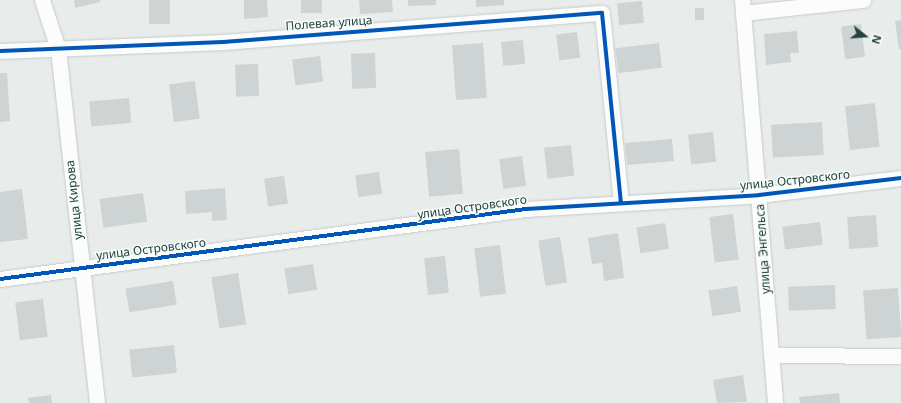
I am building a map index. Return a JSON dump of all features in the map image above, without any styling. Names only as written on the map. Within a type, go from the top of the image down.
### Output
[{"type":"street","name":"улица Кирова","points":[[42,0],[58,49],[97,403]]},
{"type":"street","points":[[742,6],[863,0]]},
{"type":"street","name":"улица Энгельса","points":[[742,6],[759,194],[775,403]]},
{"type":"street","name":"Полевая улица","points":[[0,51],[223,42],[602,13],[621,203]]},
{"type":"street","name":"улица Островского","points":[[0,279],[526,209],[759,194],[901,178]]},
{"type":"street","points":[[771,355],[901,356]]},
{"type":"building","points":[[74,0],[100,0],[100,2],[75,8]]},
{"type":"building","points":[[149,0],[170,0],[170,24],[149,24]]},
{"type":"building","points":[[244,0],[267,0],[268,17],[244,19]]},
{"type":"building","points":[[301,0],[322,0],[322,13],[301,13]]},
{"type":"building","points":[[359,0],[392,0],[393,12],[360,14]]},
{"type":"building","points":[[408,0],[436,0],[436,5],[408,6]]},
{"type":"building","points":[[476,0],[504,0],[504,5],[476,7]]},
{"type":"building","points":[[642,1],[644,23],[619,25],[617,3]]},
{"type":"building","points":[[695,8],[704,8],[704,20],[695,20]]},
{"type":"building","points":[[901,20],[901,49],[899,49],[895,21]]},
{"type":"building","points":[[861,24],[865,57],[845,59],[841,26]]},
{"type":"building","points":[[797,31],[799,53],[790,53],[791,62],[766,65],[764,34]]},
{"type":"building","points":[[577,32],[580,58],[559,60],[556,35]]},
{"type":"building","points":[[523,40],[525,64],[503,66],[501,42]]},
{"type":"building","points":[[483,43],[487,98],[456,100],[452,45]]},
{"type":"building","points":[[659,43],[662,68],[618,73],[615,48]]},
{"type":"building","points":[[375,53],[376,88],[352,89],[351,54]]},
{"type":"building","points":[[320,56],[323,82],[295,85],[292,59]]},
{"type":"building","points":[[258,64],[259,96],[236,97],[235,65]]},
{"type":"building","points":[[0,73],[7,73],[10,121],[0,122]]},
{"type":"building","points":[[195,81],[200,119],[174,122],[169,84]]},
{"type":"building","points":[[129,98],[131,123],[91,126],[89,101]]},
{"type":"building","points":[[875,103],[880,147],[850,150],[845,106]]},
{"type":"building","points":[[822,122],[824,155],[773,158],[771,125]]},
{"type":"building","points":[[713,132],[716,162],[691,164],[688,135]]},
{"type":"building","points":[[672,139],[674,161],[627,165],[625,143]]},
{"type":"building","points":[[571,145],[574,176],[547,179],[544,148]]},
{"type":"building","points":[[459,149],[463,194],[429,197],[425,152]]},
{"type":"building","points":[[522,156],[526,186],[503,189],[499,159]]},
{"type":"building","points":[[379,172],[382,194],[358,197],[355,175]]},
{"type":"building","points":[[284,176],[288,204],[268,207],[264,179]]},
{"type":"building","points":[[225,188],[227,220],[212,221],[212,212],[186,214],[185,191]]},
{"type":"building","points":[[22,189],[28,239],[0,242],[0,192]]},
{"type":"building","points":[[143,193],[147,222],[103,228],[99,199]]},
{"type":"building","points":[[733,214],[739,260],[715,263],[709,217]]},
{"type":"building","points":[[876,215],[878,247],[849,249],[847,217]]},
{"type":"building","points":[[820,222],[823,245],[785,249],[782,227]]},
{"type":"building","points":[[665,223],[669,249],[640,253],[636,228]]},
{"type":"building","points":[[618,233],[624,278],[604,281],[602,263],[592,264],[588,238]]},
{"type":"building","points":[[560,237],[567,282],[545,286],[538,240]]},
{"type":"building","points":[[500,245],[506,294],[480,297],[474,248]]},
{"type":"building","points":[[445,256],[449,293],[428,295],[424,258]]},
{"type":"building","points":[[313,264],[317,290],[288,294],[284,269]]},
{"type":"building","points":[[238,273],[246,324],[219,329],[211,277]]},
{"type":"building","points":[[173,281],[177,305],[129,312],[126,289]]},
{"type":"building","points":[[835,285],[836,309],[789,311],[788,287]]},
{"type":"building","points":[[737,286],[741,312],[712,316],[708,291]]},
{"type":"building","points":[[898,288],[901,337],[867,339],[863,290]]},
{"type":"building","points":[[43,299],[48,337],[20,340],[15,302]]},
{"type":"building","points":[[174,345],[177,373],[132,378],[129,350]]},
{"type":"building","points":[[743,375],[747,402],[717,403],[713,380]]},
{"type":"building","points":[[839,393],[840,403],[800,403],[799,397]]},
{"type":"building","points":[[51,395],[52,403],[29,403],[28,398]]},
{"type":"cycle path","points":[[0,51],[223,42],[602,13],[621,203]]},
{"type":"cycle path","points":[[0,279],[526,209],[759,195],[901,178]]}]
